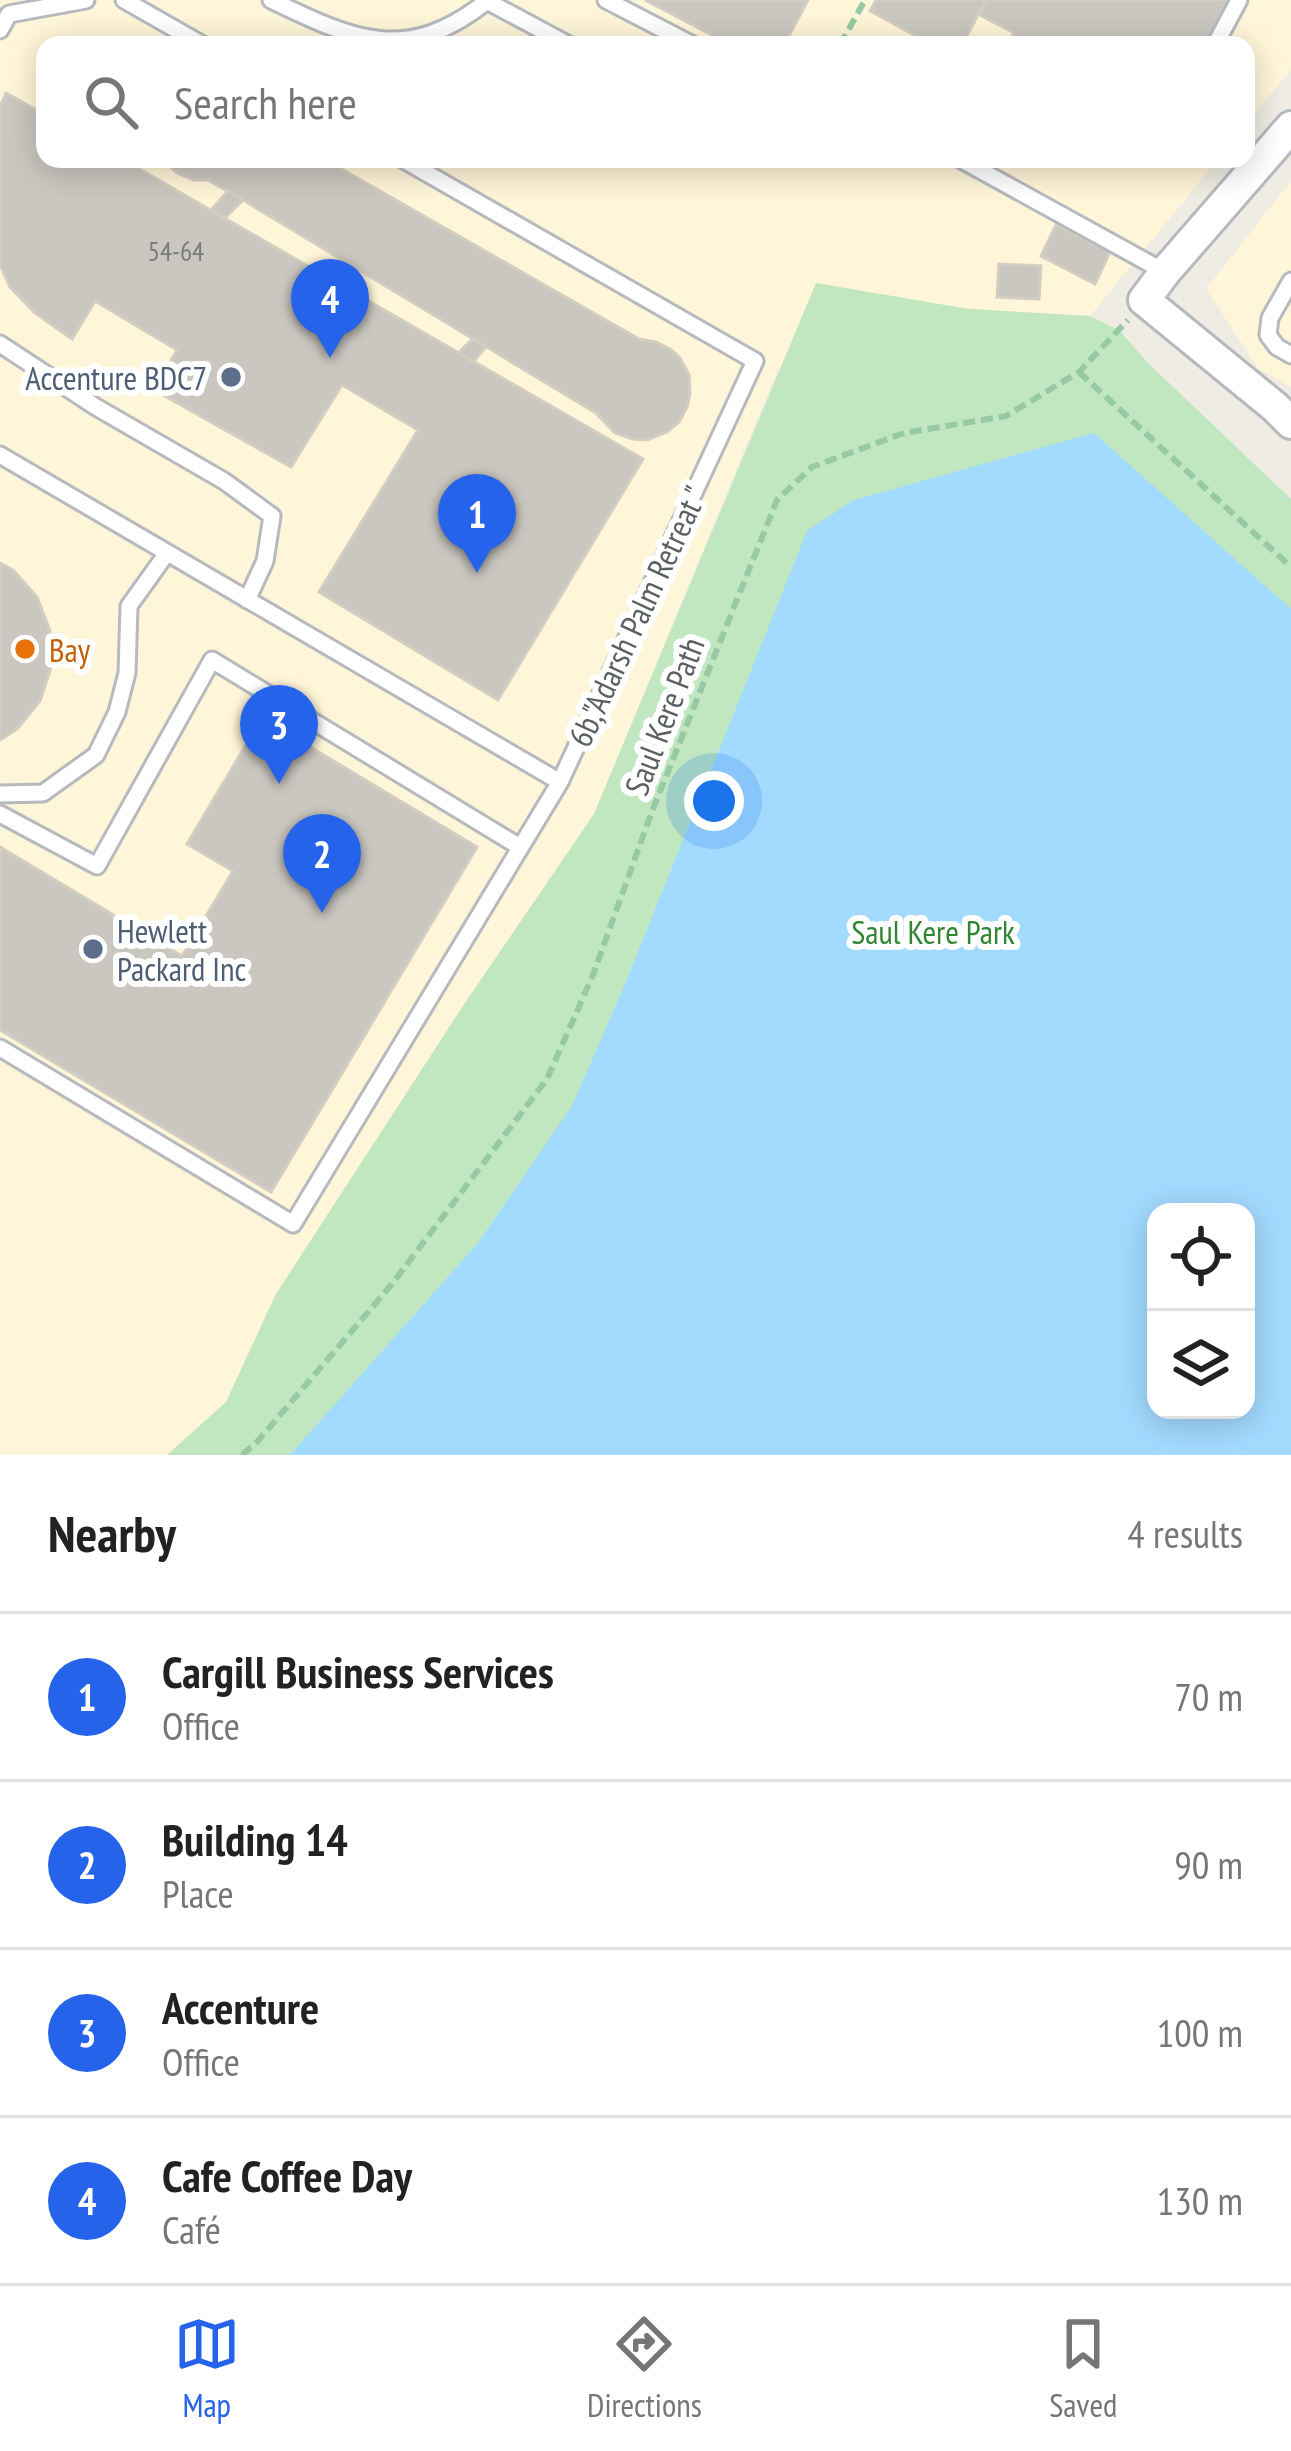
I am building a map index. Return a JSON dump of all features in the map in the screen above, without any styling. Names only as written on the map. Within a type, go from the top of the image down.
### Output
[{"type":"street","points":[[1291,127],[1144,300],[1291,423]]},
{"type":"lane","points":[[3,17],[86,0]]},
{"type":"lane","points":[[124,0],[186,36]]},
{"type":"lane","points":[[271,0],[334,31],[361,36]]},
{"type":"lane","points":[[419,36],[469,15],[486,0],[552,36]]},
{"type":"lane","points":[[606,0],[676,36]]},
{"type":"lane","points":[[1220,36],[1239,0]]},
{"type":"lane","name":"6b,\"Adarsh Palm Retreat \"","points":[[0,454],[560,782],[755,361],[418,168]]},
{"type":"lane","points":[[976,168],[1166,272]]},
{"type":"lane","points":[[1291,281],[1270,318],[1268,334],[1291,355]]},
{"type":"lane","points":[[0,344],[224,481],[272,516],[265,561],[247,601]]},
{"type":"lane","points":[[0,794],[43,793],[97,755],[117,712],[127,673],[129,606],[167,553]]},
{"type":"lane","points":[[0,814],[97,866],[212,660],[520,847]]},
{"type":"lane","points":[[0,1048],[293,1224],[560,782]]},
{"type":"path","points":[[846,36],[865,0]]},
{"type":"path","name":"Saul Kere Path","points":[[242,1455],[392,1283],[547,1079],[593,975],[651,814],[777,500],[812,466],[904,433],[1006,416],[1079,372],[1144,300]]},
{"type":"path","points":[[1079,372],[1291,567]]},
{"type":"shaded area","points":[[0,0],[1291,0],[1291,69],[1255,113],[1255,36],[36,36],[36,168],[1211,168],[1090,316],[969,309],[778,369],[594,814],[276,1294],[226,1402],[167,1455],[0,1455]]},
{"type":"shaded area","points":[[1291,181],[1291,387],[1259,369],[1206,289]]},
{"type":"green space","name":"Saul Kere Park","points":[[816,283],[969,309],[1090,316],[1119,330],[1291,499],[1291,1455],[167,1455],[226,1402],[276,1294],[594,814]]},
{"type":"water","name":"Saul Kere Park","points":[[1094,433],[1291,609],[1291,1455],[290,1455],[478,1243],[572,1106],[807,531],[854,500]]},
{"type":"building","points":[[645,0],[808,0],[789,36],[714,36]]},
{"type":"building","points":[[876,0],[986,0],[967,36],[916,36],[870,11]]},
{"type":"building","points":[[986,0],[1232,0],[1213,36],[1012,36],[978,14]]},
{"type":"building","points":[[6,93],[36,110],[36,168],[138,168],[643,459],[498,700],[319,592],[418,430],[342,385],[291,467],[154,390],[177,350],[95,301],[72,339],[34,312],[10,287],[0,265],[0,107]]},
{"type":"building","points":[[172,168],[340,168],[639,339],[670,349],[689,375],[687,407],[667,432],[647,440],[615,433],[596,413],[243,200],[208,180]]},
{"type":"building","points":[[228,191],[243,200],[225,218],[211,210]]},
{"type":"building","points":[[1056,225],[1110,252],[1095,284],[1041,256]]},
{"type":"building","points":[[999,264],[1041,266],[1039,299],[997,297]]},
{"type":"building","points":[[473,339],[486,347],[473,362],[458,353]]},
{"type":"building","name":"Bay","points":[[0,563],[13,570],[37,597],[50,631],[51,667],[40,701],[17,729],[0,740]]},
{"type":"building","points":[[262,718],[477,847],[271,1192],[0,1030],[0,847],[182,956],[233,871],[187,844]]},
{"type":"place","name":"Cafe Coffee Day","points":[[330,358]]},
{"type":"place","name":"Accenture BDC7","points":[[231,377]]},
{"type":"place","name":"Cargill Business Services","points":[[477,573]]},
{"type":"place","name":"Bay","points":[[25,649]]},
{"type":"place","name":"Accenture","points":[[279,784]]},
{"type":"place","name":"Building 14","points":[[322,913]]},
{"type":"place","name":"Hewlett Packard Inc","points":[[93,949]]}]
